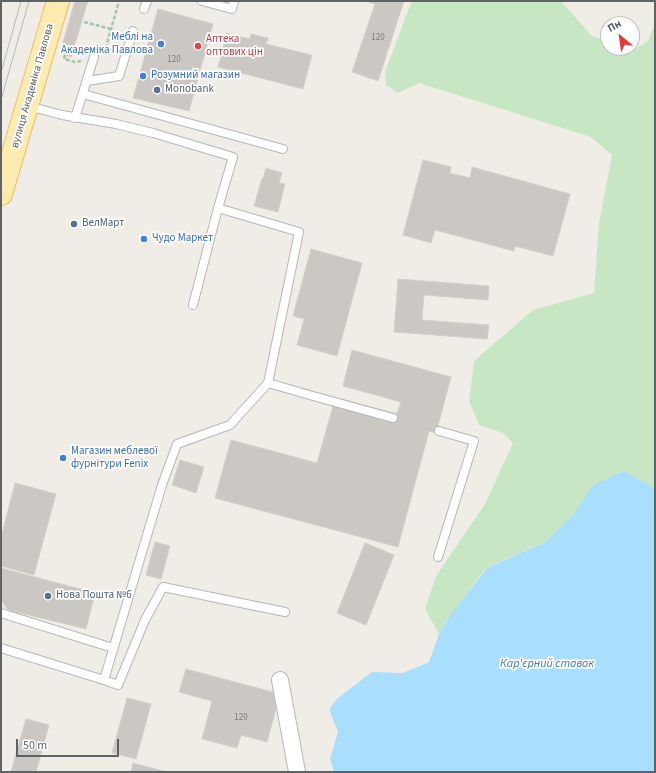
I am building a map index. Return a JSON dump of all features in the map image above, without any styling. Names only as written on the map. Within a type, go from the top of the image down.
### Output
[{"type":"main road","name":"вулиця Академіка Павлова","points":[[1,194],[58,1]]},
{"type":"street","points":[[280,680],[297,772]]},
{"type":"lane","points":[[202,1],[232,9],[234,1]]},
{"type":"lane","points":[[87,81],[119,76],[133,31]]},
{"type":"lane","points":[[75,118],[94,57]]},
{"type":"lane","points":[[83,94],[283,149]]},
{"type":"lane","points":[[27,106],[75,118],[116,124],[153,133],[233,157],[193,305]]},
{"type":"lane","points":[[104,680],[162,485],[177,444],[230,425],[268,383],[299,232],[218,208]]},
{"type":"lane","points":[[268,383],[393,418]]},
{"type":"lane","points":[[438,557],[474,441],[439,430]]},
{"type":"lane","points":[[1,648],[118,685],[145,620],[162,587],[285,612]]},
{"type":"lane","points":[[1,613],[113,648]]},
{"type":"path","points":[[65,55],[64,59],[75,62],[104,54],[119,1]]},
{"type":"path","points":[[84,22],[111,29]]},
{"type":"green space","points":[[411,1],[561,1],[592,36],[600,39],[600,56],[640,56],[640,46],[648,41],[655,24],[655,489],[593,485],[573,515],[545,542],[486,568],[453,611],[439,634],[425,609],[436,576],[485,504],[513,443],[503,433],[479,425],[469,401],[474,361],[533,310],[594,293],[599,223],[612,155],[591,137],[419,83],[398,93],[386,85],[385,72]]},
{"type":"water","name":"Кар'єрний ставок","points":[[624,471],[655,489],[655,772],[334,772],[330,759],[338,732],[329,709],[338,698],[372,672],[403,673],[429,662],[439,634],[453,611],[487,568],[545,542],[573,515],[593,485]]},
{"type":"building","points":[[75,1],[88,1],[71,57],[60,53]]},
{"type":"building","points":[[365,1],[404,1],[378,81],[352,72],[375,4]]},
{"type":"building","points":[[158,9],[213,24],[189,111],[133,98]]},
{"type":"building","points":[[227,33],[250,39],[251,34],[268,38],[266,44],[312,55],[303,89],[218,67]]},
{"type":"building","points":[[423,160],[451,167],[450,173],[470,178],[472,167],[570,194],[553,256],[515,246],[514,251],[435,230],[431,243],[403,235]]},
{"type":"building","points":[[266,168],[282,173],[279,183],[285,184],[278,212],[254,206]]},
{"type":"building","points":[[311,249],[362,263],[337,356],[297,345],[304,319],[293,316]]},
{"type":"building","points":[[398,279],[489,286],[488,300],[424,295],[422,320],[489,325],[487,339],[394,332]]},
{"type":"building","points":[[352,350],[451,377],[436,433],[429,431],[398,547],[215,498],[231,440],[317,463],[333,406],[339,408],[341,399],[397,414],[401,402],[343,386]]},
{"type":"building","points":[[180,460],[204,467],[196,493],[172,485]]},
{"type":"building","points":[[15,483],[56,494],[34,575],[1,566],[1,538]]},
{"type":"building","points":[[155,542],[170,546],[161,579],[146,575]]},
{"type":"building","points":[[365,543],[394,555],[366,625],[337,613]]},
{"type":"building","name":"Нова Пошта №6","points":[[1,568],[95,593],[86,629],[8,610],[1,600]]},
{"type":"building","points":[[186,669],[280,694],[267,742],[241,735],[237,748],[202,739],[212,701],[179,692]]},
{"type":"building","points":[[127,698],[151,704],[136,759],[112,753]]},
{"type":"building","points":[[26,719],[49,725],[36,772],[11,772]]},
{"type":"building","points":[[133,763],[167,772],[131,772]]},
{"type":"tram line","points":[[1,73],[21,1]]},
{"type":"tram line","points":[[1,100],[29,1]]},
{"type":"place","name":"Меблі на Академіка Павлова","points":[[161,44]]},
{"type":"place","name":"Аптека оптових цін","points":[[198,46]]},
{"type":"place","name":"Розумний магазин","points":[[143,76]]},
{"type":"place","name":"Monobank","points":[[157,90]]},
{"type":"place","name":"ВелМарт","points":[[74,224]]},
{"type":"place","name":"Чудо Маркет","points":[[144,239]]},
{"type":"place","name":"Магазин меблевої фурнітури Fenix","points":[[63,458]]},
{"type":"place","name":"Нова Пошта №6","points":[[48,596]]}]
